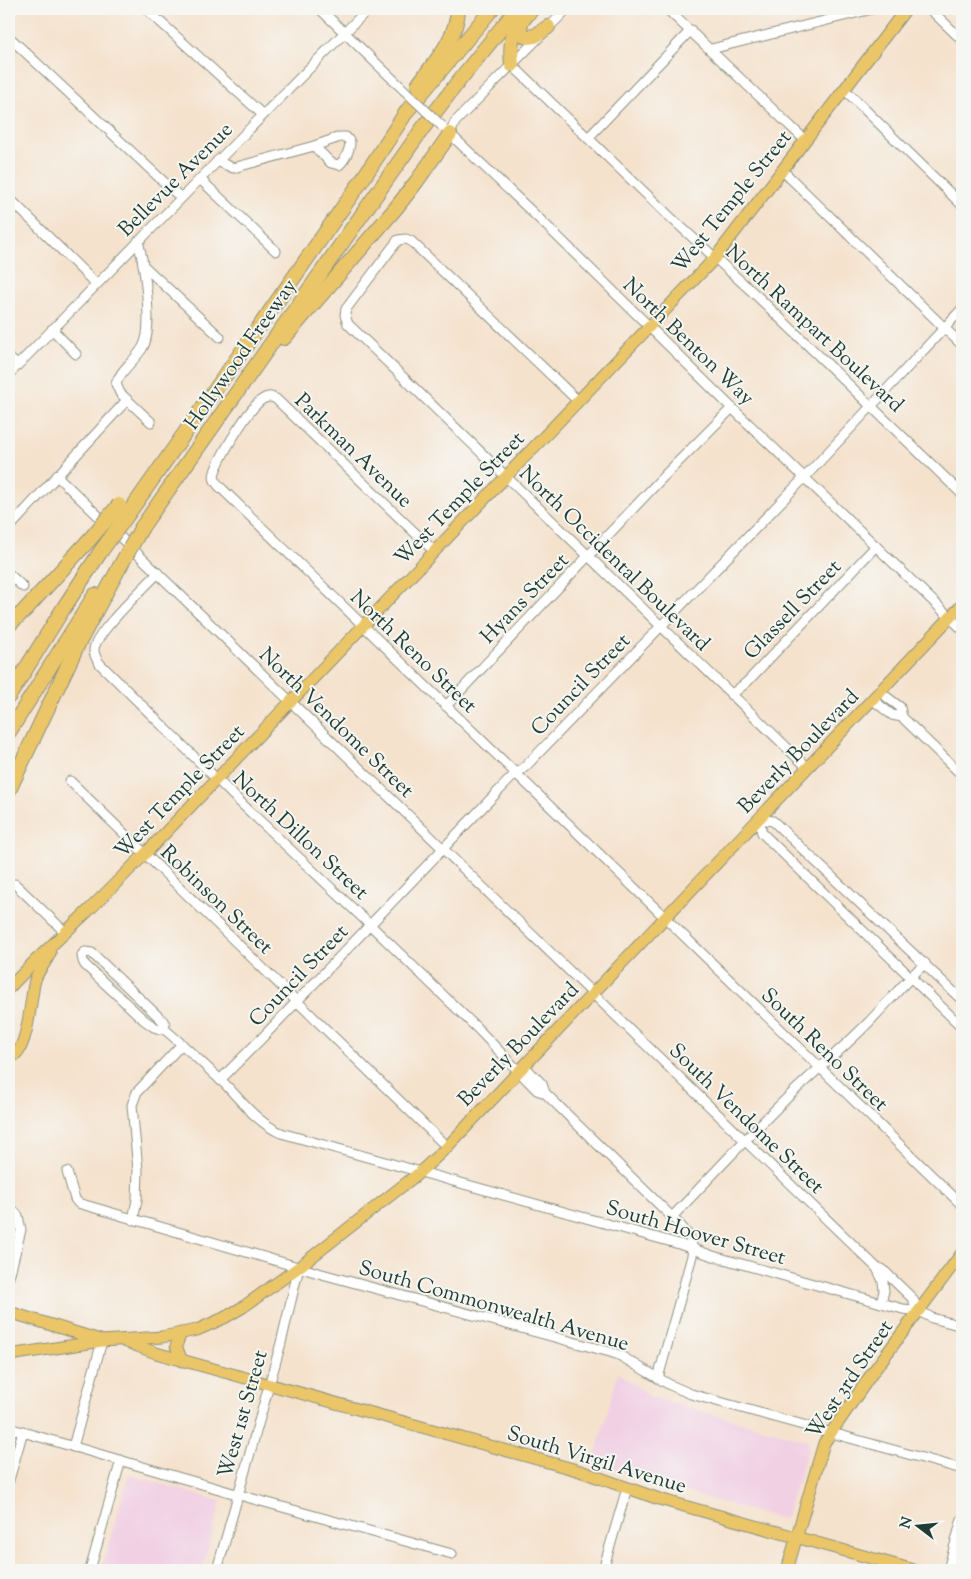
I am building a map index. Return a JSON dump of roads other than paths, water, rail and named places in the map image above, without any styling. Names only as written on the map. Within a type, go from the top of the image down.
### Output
[{"type":"highway","points":[[407,111],[416,88],[450,40],[458,19],[458,9]]},
{"type":"highway","name":"Hollywood Freeway","points":[[9,696],[62,609],[101,551],[123,510],[169,454],[360,183],[407,111],[492,9]]},
{"type":"highway","name":"Hollywood Freeway","points":[[9,732],[79,620],[142,527],[433,114],[480,53],[519,15],[532,9]]},
{"type":"highway","points":[[519,15],[521,33],[527,38],[535,36],[548,27]]},
{"type":"highway","points":[[512,65],[511,41],[519,15]]},
{"type":"highway","points":[[240,387],[306,314],[396,208],[417,181],[446,130]]},
{"type":"highway","points":[[9,625],[90,538],[123,510]]},
{"type":"highway","points":[[9,790],[117,566]]},
{"type":"main road","name":"West Temple Street","points":[[12,984],[66,933],[144,854],[715,258],[906,9]]},
{"type":"main road","name":"Beverly Boulevard","points":[[9,1355],[102,1340],[158,1337],[198,1330],[243,1307],[299,1267],[419,1173],[447,1147],[962,605]]},
{"type":"main road","points":[[9,1056],[15,1055],[23,1044],[35,979],[40,968],[48,959],[53,945]]},
{"type":"main road","name":"West 3rd Street","points":[[787,1570],[824,1443],[918,1311],[962,1253]]},
{"type":"main road","points":[[9,1312],[102,1340]]},
{"type":"main road","points":[[181,1333],[176,1346],[182,1360]]},
{"type":"main road","name":"South Virgil Avenue","points":[[121,1340],[156,1353],[580,1471],[659,1499],[914,1570]]},
{"type":"street","points":[[146,9],[263,115]]},
{"type":"street","name":"North Benton Way","points":[[320,9],[962,629]]},
{"type":"street","name":"Bellevue Avenue","points":[[9,374],[368,9]]},
{"type":"street","points":[[446,130],[567,9]]},
{"type":"street","points":[[667,9],[805,140]]},
{"type":"street","points":[[711,50],[846,12],[872,9]]},
{"type":"street","points":[[930,9],[962,40]]},
{"type":"street","points":[[588,138],[691,30]]},
{"type":"street","points":[[9,37],[181,198]]},
{"type":"street","name":"North Rampart Boulevard","points":[[512,65],[669,216],[757,296],[962,494]]},
{"type":"street","points":[[844,89],[962,205]]},
{"type":"street","points":[[217,161],[233,168],[314,146]]},
{"type":"street","points":[[782,170],[962,345]]},
{"type":"street","points":[[200,179],[276,251]]},
{"type":"street","points":[[9,198],[96,284]]},
{"type":"street","name":"North Occidental Boulevard","points":[[578,401],[411,241],[406,239],[398,240],[347,306],[345,318],[348,324],[808,768]]},
{"type":"street","points":[[138,241],[144,267],[148,335],[142,349],[119,377],[116,384],[118,390],[127,400],[151,422]]},
{"type":"street","points":[[144,267],[220,337]]},
{"type":"street","name":"Council Street","points":[[220,1080],[805,477],[962,309]]},
{"type":"street","points":[[52,329],[76,354]]},
{"type":"street","points":[[9,358],[17,366]]},
{"type":"street","name":"Parkman Avenue","points":[[270,397],[276,399],[434,552]]},
{"type":"street","name":"North Reno Street","points":[[270,397],[261,400],[240,426],[215,471],[215,482],[665,917]]},
{"type":"street","points":[[9,528],[127,400]]},
{"type":"street","name":"Hyans Street","points":[[446,706],[732,408]]},
{"type":"street","name":"North Vendome Street","points":[[57,476],[592,994]]},
{"type":"street","name":"Glassell Street","points":[[731,695],[747,682],[876,546]]},
{"type":"street","points":[[9,574],[23,587]]},
{"type":"street","name":"North Dillon Street","points":[[158,574],[102,632],[94,645],[94,655],[100,664],[216,778],[521,1069],[537,1090],[545,1093],[672,1217],[689,1236],[693,1248]]},
{"type":"street","points":[[877,696],[881,708],[892,715],[902,717],[962,775]]},
{"type":"street","points":[[877,696],[900,707],[902,717]]},
{"type":"street","name":"Robinson Street","points":[[70,781],[447,1147]]},
{"type":"street","points":[[962,1000],[773,821],[759,819],[762,833],[962,1027]]},
{"type":"street","points":[[15,884],[66,933]]},
{"type":"street","name":"South Reno Street","points":[[665,917],[962,1205]]},
{"type":"street","points":[[85,952],[92,953],[163,1021],[165,1024],[163,1028],[154,1028],[144,1020],[85,965],[82,955],[85,952]]},
{"type":"street","points":[[672,1217],[782,1103],[866,1025],[924,963]]},
{"type":"street","name":"South Vendome Street","points":[[592,994],[877,1268],[882,1269],[912,1298],[918,1311]]},
{"type":"street","name":"South Hoover Street","points":[[163,1028],[272,1130],[280,1133],[693,1248],[713,1256],[904,1310],[918,1311],[932,1318],[962,1326]]},
{"type":"street","points":[[133,1220],[137,1200],[138,1170],[132,1105],[137,1092],[182,1044]]},
{"type":"street","name":"South Commonwealth Avenue","points":[[67,1172],[78,1203],[299,1267],[610,1352],[619,1355],[670,1385],[691,1394],[962,1469]]},
{"type":"street","points":[[9,1206],[18,1216],[22,1230],[9,1277]]},
{"type":"street","points":[[658,1378],[693,1248]]},
{"type":"street","name":"West 1st Street","points":[[217,1570],[269,1385],[299,1267]]},
{"type":"street","points":[[877,1268],[884,1281],[881,1303]]},
{"type":"street","points":[[73,1447],[102,1340]]},
{"type":"street","points":[[9,1428],[452,1554]]},
{"type":"street","points":[[9,1480],[23,1431]]},
{"type":"street","points":[[90,1570],[121,1460]]},
{"type":"street","points":[[603,1570],[627,1488]]},
{"type":"street","points":[[948,1570],[962,1519]]}]
